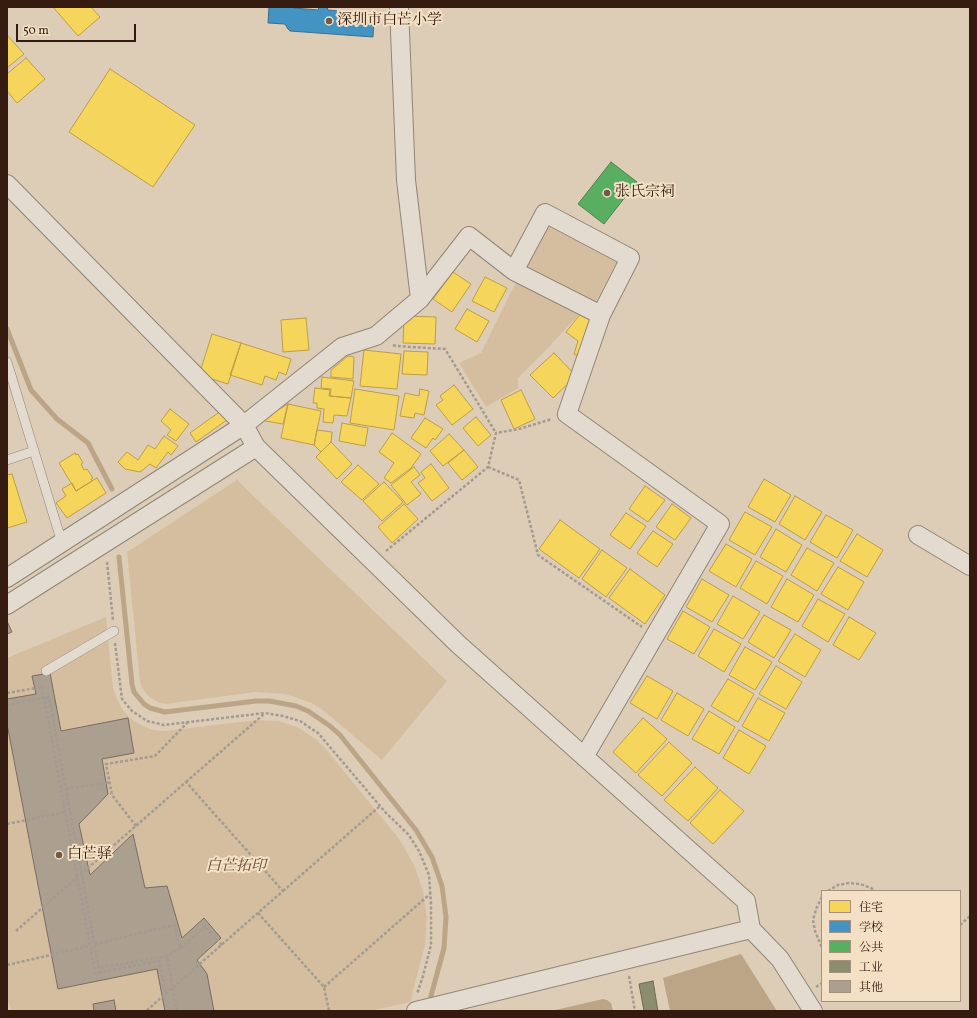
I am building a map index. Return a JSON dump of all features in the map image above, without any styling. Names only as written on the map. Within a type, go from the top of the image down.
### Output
[{"type":"street","points":[[399,7],[406,180],[420,299]]},
{"type":"street","points":[[7,184],[244,425],[256,447],[373,562],[458,644],[746,901],[750,929],[780,959],[813,1011]]},
{"type":"street","points":[[514,271],[545,213],[630,258],[601,315],[567,414],[720,524],[584,757]]},
{"type":"street","points":[[7,578],[244,425],[342,347],[376,336],[420,299],[469,236],[514,271],[601,315]]},
{"type":"street","points":[[7,605],[256,447]]},
{"type":"street","points":[[918,536],[970,566]]},
{"type":"street","points":[[416,1007],[444,1005],[750,929]]},
{"type":"lane","points":[[7,362],[62,542]]},
{"type":"lane","points":[[7,460],[34,451]]},
{"type":"lane","points":[[46,671],[114,631]]},
{"type":"path","points":[[373,562],[488,467],[496,433],[445,349],[396,346],[376,336]]},
{"type":"path","points":[[496,433],[519,429],[567,414]]},
{"type":"path","points":[[488,467],[519,480],[538,555],[655,636]]},
{"type":"path","points":[[104,543],[122,699],[132,711],[147,721],[164,725],[265,714],[283,716],[300,721],[318,733],[380,806],[408,834],[419,851],[429,875],[431,904],[431,945],[416,1007]]},
{"type":"path","points":[[7,693],[42,687],[95,973],[159,961],[166,994]]},
{"type":"path","points":[[7,705],[49,697],[99,968],[166,956],[180,948],[205,926],[222,945]]},
{"type":"path","points":[[16,931],[265,714]]},
{"type":"path","points":[[136,826],[112,795],[106,764],[155,756],[188,722]]},
{"type":"path","points":[[66,789],[110,782]]},
{"type":"path","points":[[186,782],[283,891]]},
{"type":"path","points":[[146,1011],[380,806]]},
{"type":"path","points":[[7,824],[65,812]]},
{"type":"path","points":[[830,890],[838,885],[849,883],[860,884],[874,890]]},
{"type":"path","points":[[324,987],[430,894]]},
{"type":"path","points":[[821,899],[816,909],[814,920],[815,931],[821,946]]},
{"type":"path","points":[[258,913],[324,987],[330,1011]]},
{"type":"path","points":[[961,924],[970,916]]},
{"type":"path","points":[[95,944],[174,925],[180,948]]},
{"type":"path","points":[[7,965],[90,946]]},
{"type":"path","points":[[166,956],[177,1011]]},
{"type":"path","points":[[626,959],[635,1011]]},
{"type":"green space","points":[[548,226],[617,261],[596,301],[527,266]]},
{"type":"green space","points":[[518,278],[581,312],[518,378],[518,388],[486,407],[459,363],[481,353]]},
{"type":"green space","points":[[237,480],[447,681],[382,760],[324,711],[312,703],[298,698],[284,694],[255,692],[166,704],[160,703],[149,697],[142,688],[140,682],[127,552]]},
{"type":"green space","name":"白芒拓印","points":[[106,617],[113,688],[123,710],[131,719],[153,730],[165,731],[257,720],[279,721],[299,728],[317,740],[325,748],[400,840],[414,865],[423,891],[427,918],[425,945],[411,1002],[370,1011],[12,1011],[7,999],[7,658]]},
{"type":"shaded area","points":[[741,954],[777,1011],[670,1011],[663,978]]},
{"type":"shaded area","points":[[603,999],[611,1003],[613,1011],[551,1011]]},
{"type":"building: 住宅","points":[[53,7],[91,7],[100,17],[78,36]]},
{"type":"building: 住宅","points":[[7,35],[24,54],[7,68]]},
{"type":"building: 住宅","points":[[26,58],[45,79],[17,103],[7,91],[7,74]]},
{"type":"building: 住宅","points":[[110,69],[195,125],[153,187],[69,132]]},
{"type":"building: 住宅","points":[[453,272],[471,284],[452,312],[433,299]]},
{"type":"building: 住宅","points":[[485,277],[507,288],[494,312],[472,301]]},
{"type":"building: 住宅","points":[[467,309],[489,321],[477,342],[455,329]]},
{"type":"building: 住宅","points":[[582,312],[596,320],[581,357],[574,354],[578,341],[566,332]]},
{"type":"building: 住宅","points":[[404,316],[436,317],[435,344],[403,343]]},
{"type":"building: 住宅","points":[[306,318],[309,350],[283,352],[281,320]]},
{"type":"building: 住宅","points":[[212,334],[241,343],[228,384],[199,375]]},
{"type":"building: 住宅","points":[[241,343],[291,359],[286,375],[279,372],[276,380],[265,376],[262,385],[230,375]]},
{"type":"building: 住宅","points":[[364,350],[401,354],[397,389],[360,386]]},
{"type":"building: 住宅","points":[[404,351],[428,352],[427,375],[402,374]]},
{"type":"building: 住宅","points":[[554,353],[576,376],[553,398],[530,375]]},
{"type":"building: 住宅","points":[[348,356],[354,357],[353,379],[331,377],[331,370]]},
{"type":"building: 住宅","points":[[322,377],[354,381],[351,398],[330,396],[331,389],[321,388]]},
{"type":"building: 住宅","points":[[454,385],[473,409],[452,425],[436,405],[443,400],[440,396]]},
{"type":"building: 住宅","points":[[315,388],[330,390],[329,396],[351,398],[347,416],[334,415],[333,423],[323,422],[324,409],[317,408],[317,403],[313,403]]},
{"type":"building: 住宅","points":[[355,389],[399,396],[394,430],[350,423]]},
{"type":"building: 住宅","points":[[420,389],[429,391],[424,415],[415,413],[414,418],[400,416],[405,393],[419,396]]},
{"type":"building: 住宅","points":[[521,390],[535,419],[514,429],[501,400]]},
{"type":"building: 住宅","points":[[288,404],[321,411],[314,445],[281,438]]},
{"type":"building: 住宅","points":[[288,404],[283,424],[260,420]]},
{"type":"building: 住宅","points":[[225,408],[231,417],[196,442],[190,433]]},
{"type":"building: 住宅","points":[[170,409],[189,424],[176,441],[167,435],[171,430],[161,421]]},
{"type":"building: 住宅","points":[[476,417],[491,435],[478,446],[463,428]]},
{"type":"building: 住宅","points":[[425,418],[443,429],[435,440],[433,438],[426,448],[411,438]]},
{"type":"building: 住宅","points":[[342,423],[368,428],[365,446],[339,441]]},
{"type":"building: 住宅","points":[[317,430],[332,432],[331,442],[321,452],[314,445]]},
{"type":"building: 住宅","points":[[392,433],[421,454],[411,468],[391,483],[384,478],[394,463],[379,452]]},
{"type":"building: 住宅","points":[[449,434],[464,450],[443,466],[430,451]]},
{"type":"building: 住宅","points":[[164,436],[178,446],[171,455],[168,452],[156,468],[150,464],[140,472],[125,469],[118,462],[127,452],[138,460],[148,445],[155,449]]},
{"type":"building: 住宅","points":[[331,442],[352,464],[337,479],[316,457]]},
{"type":"building: 住宅","points":[[464,450],[478,467],[462,480],[448,463]]},
{"type":"building: 住宅","points":[[75,453],[76,455],[78,454],[83,463],[81,464],[84,470],[87,469],[93,478],[91,479],[92,481],[76,491],[59,463]]},
{"type":"building: 住宅","points":[[431,464],[449,488],[432,501],[418,483],[425,478],[421,472]]},
{"type":"building: 住宅","points":[[358,465],[379,484],[362,500],[341,482]]},
{"type":"building: 住宅","points":[[414,467],[420,475],[411,482],[421,494],[407,505],[391,485]]},
{"type":"building: 住宅","points":[[12,474],[27,522],[7,528],[7,475]]},
{"type":"building: 住宅","points":[[97,478],[106,493],[67,518],[56,503],[66,496],[62,489],[72,483],[76,491]]},
{"type":"building: 住宅","points":[[764,479],[791,495],[775,522],[748,507]]},
{"type":"building: 住宅","points":[[384,482],[403,502],[382,521],[363,501]]},
{"type":"building: 住宅","points":[[645,486],[665,500],[648,522],[629,509]]},
{"type":"building: 住宅","points":[[795,496],[822,512],[805,540],[779,524]]},
{"type":"building: 住宅","points":[[404,504],[418,519],[392,543],[378,527]]},
{"type":"building: 住宅","points":[[672,504],[691,518],[675,540],[656,527]]},
{"type":"building: 住宅","points":[[745,512],[772,527],[755,555],[729,540]]},
{"type":"building: 住宅","points":[[626,513],[646,526],[630,549],[610,535]]},
{"type":"building: 住宅","points":[[826,515],[853,530],[837,558],[810,542]]},
{"type":"building: 住宅","points":[[560,520],[600,549],[579,578],[539,549]]},
{"type":"building: 住宅","points":[[776,529],[802,545],[786,572],[760,557]]},
{"type":"building: 住宅","points":[[653,531],[673,544],[657,567],[637,553]]},
{"type":"building: 住宅","points":[[857,534],[883,550],[867,577],[840,561]]},
{"type":"building: 住宅","points":[[726,544],[752,559],[736,587],[709,571]]},
{"type":"building: 住宅","points":[[807,548],[834,563],[817,591],[791,575]]},
{"type":"building: 住宅","points":[[602,550],[627,568],[606,597],[582,579]]},
{"type":"building: 住宅","points":[[756,561],[783,576],[767,604],[740,588]]},
{"type":"building: 住宅","points":[[838,567],[864,582],[848,610],[821,594]]},
{"type":"building: 住宅","points":[[630,569],[665,595],[645,624],[609,598]]},
{"type":"building: 住宅","points":[[702,579],[729,595],[712,622],[686,607]]},
{"type":"building: 住宅","points":[[787,579],[814,595],[798,622],[771,607]]},
{"type":"building: 住宅","points":[[733,596],[760,612],[743,639],[717,624]]},
{"type":"building: 住宅","points":[[818,599],[845,614],[828,642],[802,626]]},
{"type":"building: 住宅","points":[[683,611],[710,627],[694,654],[667,639]]},
{"type":"building: 住宅","points":[[764,615],[791,630],[774,658],[748,642]]},
{"type":"building: 住宅","points":[[849,617],[876,633],[859,660],[833,645]]},
{"type":"building: 住宅","points":[[714,629],[741,644],[724,672],[698,656]]},
{"type":"building: 住宅","points":[[795,634],[821,650],[805,677],[778,661]]},
{"type":"building: 住宅","points":[[745,647],[772,662],[755,690],[729,675]]},
{"type":"building: 住宅","points":[[776,666],[802,682],[786,709],[759,694]]},
{"type":"building: 住宅","points":[[647,676],[673,691],[657,719],[630,703]]},
{"type":"building: 住宅","points":[[728,679],[754,694],[738,722],[711,706]]},
{"type":"building: 住宅","points":[[677,693],[704,709],[688,736],[661,720]]},
{"type":"building: 住宅","points":[[758,698],[785,713],[769,741],[742,726]]},
{"type":"building: 住宅","points":[[709,711],[735,727],[719,754],[692,739]]},
{"type":"building: 住宅","points":[[643,718],[667,739],[636,773],[613,752]]},
{"type":"building: 住宅","points":[[739,730],[766,746],[749,774],[723,758]]},
{"type":"building: 住宅","points":[[669,742],[692,763],[662,796],[638,775]]},
{"type":"building: 住宅","points":[[695,767],[718,788],[688,821],[664,800]]},
{"type":"building: 住宅","points":[[720,790],[744,811],[713,844],[690,823]]},
{"type":"building: 学校","points":[[269,7],[294,7],[318,10],[319,7],[327,7],[328,10],[339,11],[339,18],[374,20],[373,37],[290,31],[285,24],[268,23]]},
{"type":"building: 公共","name":"张氏宗祠","points":[[611,162],[637,182],[604,224],[578,204]]},
{"type":"building: 工业","points":[[653,981],[658,1011],[644,1011],[639,984]]},
{"type":"building: 其他","points":[[7,621],[12,632],[7,634]]},
{"type":"building: 其他","name":"白芒驿","points":[[50,673],[61,731],[128,718],[134,753],[102,759],[108,794],[79,824],[90,875],[133,834],[145,888],[167,886],[182,938],[204,918],[221,938],[197,960],[207,974],[214,1011],[165,1011],[157,969],[58,989],[7,724],[7,699],[36,694],[32,676]]},
{"type":"building: 其他","points":[[114,1000],[116,1011],[94,1011],[93,1004]]},
{"type":"waterway","points":[[7,329],[31,390],[57,419],[88,443],[112,489]]},
{"type":"waterway","points":[[119,557],[132,684],[134,692],[144,704],[150,708],[165,712],[256,701],[269,701],[296,706],[308,711],[340,735],[416,830],[432,857],[442,886],[446,917],[444,948],[431,996],[431,1004]]},
{"type":"place","name":"深圳市白芒小学","points":[[329,21]]},
{"type":"place","name":"张氏宗祠","points":[[607,193]]},
{"type":"place","name":"白芒驿","points":[[59,855]]}]
